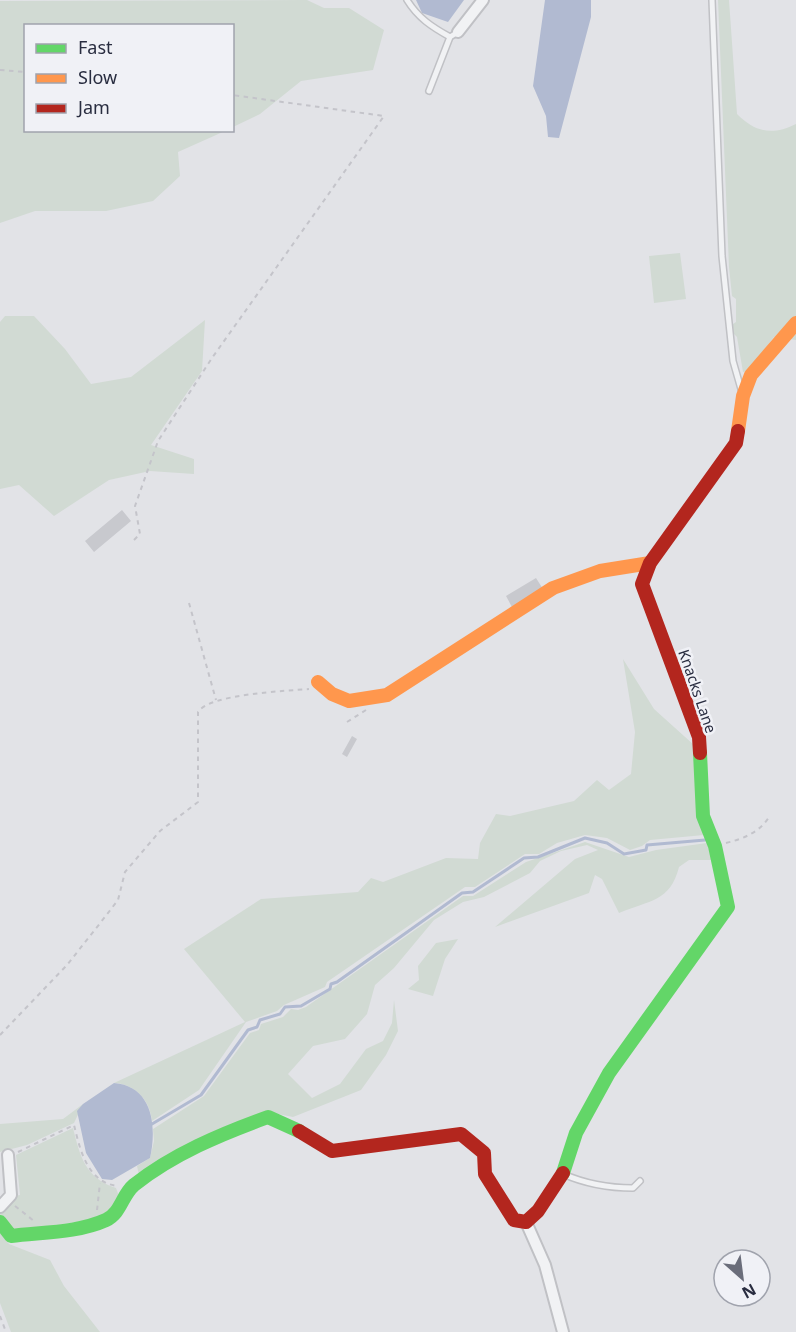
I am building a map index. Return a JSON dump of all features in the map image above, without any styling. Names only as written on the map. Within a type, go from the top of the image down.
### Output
[{"type":"street","points":[[454,34],[483,0]]},
{"type":"street","name":"Knacks Lane","points":[[526,1222],[538,1211],[563,1176],[576,1133],[609,1073],[728,907],[715,846],[703,816],[699,737],[642,584],[650,563],[736,443],[743,396],[751,375],[796,323]]},
{"type":"street","points":[[320,684],[340,698],[349,701],[387,695],[553,588],[572,579],[631,565],[650,563]]},
{"type":"street","points":[[0,1222],[11,1236],[95,1223],[115,1214],[129,1189],[173,1158],[202,1142],[268,1117],[304,1134],[332,1151],[461,1134],[484,1153],[485,1174],[514,1220],[526,1222],[545,1264],[563,1332]]},
{"type":"street","points":[[5,1205],[11,1195],[8,1155]]},
{"type":"lane","points":[[407,0],[416,15],[454,34],[429,91]]},
{"type":"lane","points":[[712,0],[722,256],[733,361],[743,396]]},
{"type":"lane","points":[[563,1176],[588,1184],[620,1188],[633,1188],[640,1181]]},
{"type":"path","points":[[0,70],[24,72]]},
{"type":"path","points":[[134,540],[140,534],[135,507],[158,441],[212,358],[384,116],[234,95]]},
{"type":"path","points":[[189,603],[216,700]]},
{"type":"path","points":[[0,1035],[68,965],[118,900],[125,872],[160,831],[198,802],[198,712],[201,706],[216,700],[320,684]]},
{"type":"path","points":[[715,846],[752,834],[770,817]]},
{"type":"path","points":[[8,1155],[74,1125],[79,1146],[91,1172],[103,1182],[129,1189]]},
{"type":"path","points":[[95,1223],[100,1183]]},
{"type":"path","points":[[5,1205],[46,1231]]},
{"type":"path","points":[[0,1316],[6,1332]]},
{"type":"shaded area","points":[[307,0],[324,8],[349,8],[384,30],[373,70],[301,81],[260,114],[234,127],[234,24],[24,24],[24,132],[223,132],[178,152],[180,176],[153,201],[106,211],[35,211],[0,223],[0,1]]},
{"type":"shaded area","points":[[718,0],[729,0],[737,114],[750,125],[764,130],[779,130],[796,124],[796,340],[774,337],[748,371],[743,372],[737,337],[733,333],[733,324],[736,322],[736,299],[732,296],[729,267]]},
{"type":"shaded area","points":[[680,253],[686,299],[654,303],[649,256]]},
{"type":"shaded area","points":[[5,316],[34,316],[65,349],[91,384],[131,377],[205,320],[202,371],[151,445],[194,459],[194,474],[150,471],[109,480],[54,516],[19,485],[0,489],[0,322]]},
{"type":"shaded area","points":[[623,659],[654,709],[694,745],[704,835],[650,840],[630,850],[607,838],[585,835],[557,843],[539,854],[525,854],[475,887],[465,887],[327,982],[325,987],[284,1005],[277,1011],[246,1022],[199,1090],[152,1121],[148,1106],[140,1094],[129,1086],[114,1083],[245,1022],[184,949],[261,899],[358,892],[371,878],[383,882],[446,858],[478,859],[480,843],[496,814],[510,816],[574,801],[597,780],[609,790],[631,774],[635,732]]},
{"type":"shaded area","points":[[585,842],[629,857],[656,850],[707,843],[712,860],[689,860],[679,867],[670,887],[664,894],[619,913],[602,879],[595,875],[589,893],[495,927],[575,859],[598,850],[587,845],[561,851],[540,861],[530,873],[484,897],[463,902],[434,920],[394,968],[375,985],[367,1014],[345,1039],[313,1046],[288,1074],[312,1098],[340,1084],[366,1049],[383,1041],[392,1023],[394,1000],[398,1031],[386,1055],[361,1090],[293,1117],[273,1113],[139,1175],[137,1166],[150,1158],[154,1141],[153,1129],[204,1096],[250,1033],[259,1030],[261,1024],[283,1017],[291,1009],[298,1010],[306,1007],[463,896],[473,896],[526,862]]},
{"type":"shaded area","points":[[458,939],[445,959],[433,996],[408,989],[419,980],[418,966],[436,943]]},
{"type":"shaded area","points":[[83,1104],[74,1123],[27,1145],[0,1152],[0,1124],[63,1119]]},
{"type":"shaded area","points":[[73,1128],[85,1165],[97,1178],[116,1188],[120,1199],[106,1217],[11,1233],[0,1218],[0,1210],[14,1196],[20,1195],[16,1155]]},
{"type":"shaded area","points":[[0,1233],[9,1244],[50,1260],[64,1286],[100,1332],[11,1332],[0,1303]]},
{"type":"water","points":[[416,0],[464,0],[448,22],[422,13]]},
{"type":"water","points":[[545,0],[591,0],[591,17],[559,138],[548,137],[546,116],[533,86]]},
{"type":"water","points":[[114,1083],[127,1086],[144,1100],[152,1121],[153,1134],[150,1158],[112,1180],[102,1179],[86,1153],[77,1111],[83,1104]]},
{"type":"building","points":[[122,510],[131,521],[94,552],[85,541]]},
{"type":"building","points":[[536,578],[543,589],[512,607],[506,596]]},
{"type":"building","points":[[352,736],[357,739],[347,757],[342,754]]},
{"type":"waterway","points":[[152,1124],[201,1095],[248,1030],[257,1027],[260,1020],[280,1014],[285,1007],[301,1006],[330,989],[331,984],[462,893],[473,892],[524,858],[538,857],[585,838],[607,843],[624,854],[646,850],[647,845],[705,840]]},
{"type":"traffic: fast","points":[[563,1173],[576,1133],[609,1073],[728,907],[715,846],[703,816],[700,753]]},
{"type":"traffic: fast","points":[[0,1222],[11,1236],[71,1230],[95,1224],[111,1217],[130,1189],[149,1174],[181,1154],[215,1138],[268,1117],[299,1131]]},
{"type":"traffic: slow","points":[[738,431],[743,396],[751,375],[796,323]]},
{"type":"traffic: slow","points":[[318,682],[332,694],[349,701],[387,695],[553,588],[600,571],[650,563]]},
{"type":"traffic: jam","points":[[700,753],[699,737],[642,584],[650,563],[736,443],[738,431]]},
{"type":"traffic: jam","points":[[299,1131],[332,1151],[461,1134],[484,1153],[485,1174],[514,1220],[526,1222],[538,1211],[563,1173]]}]
